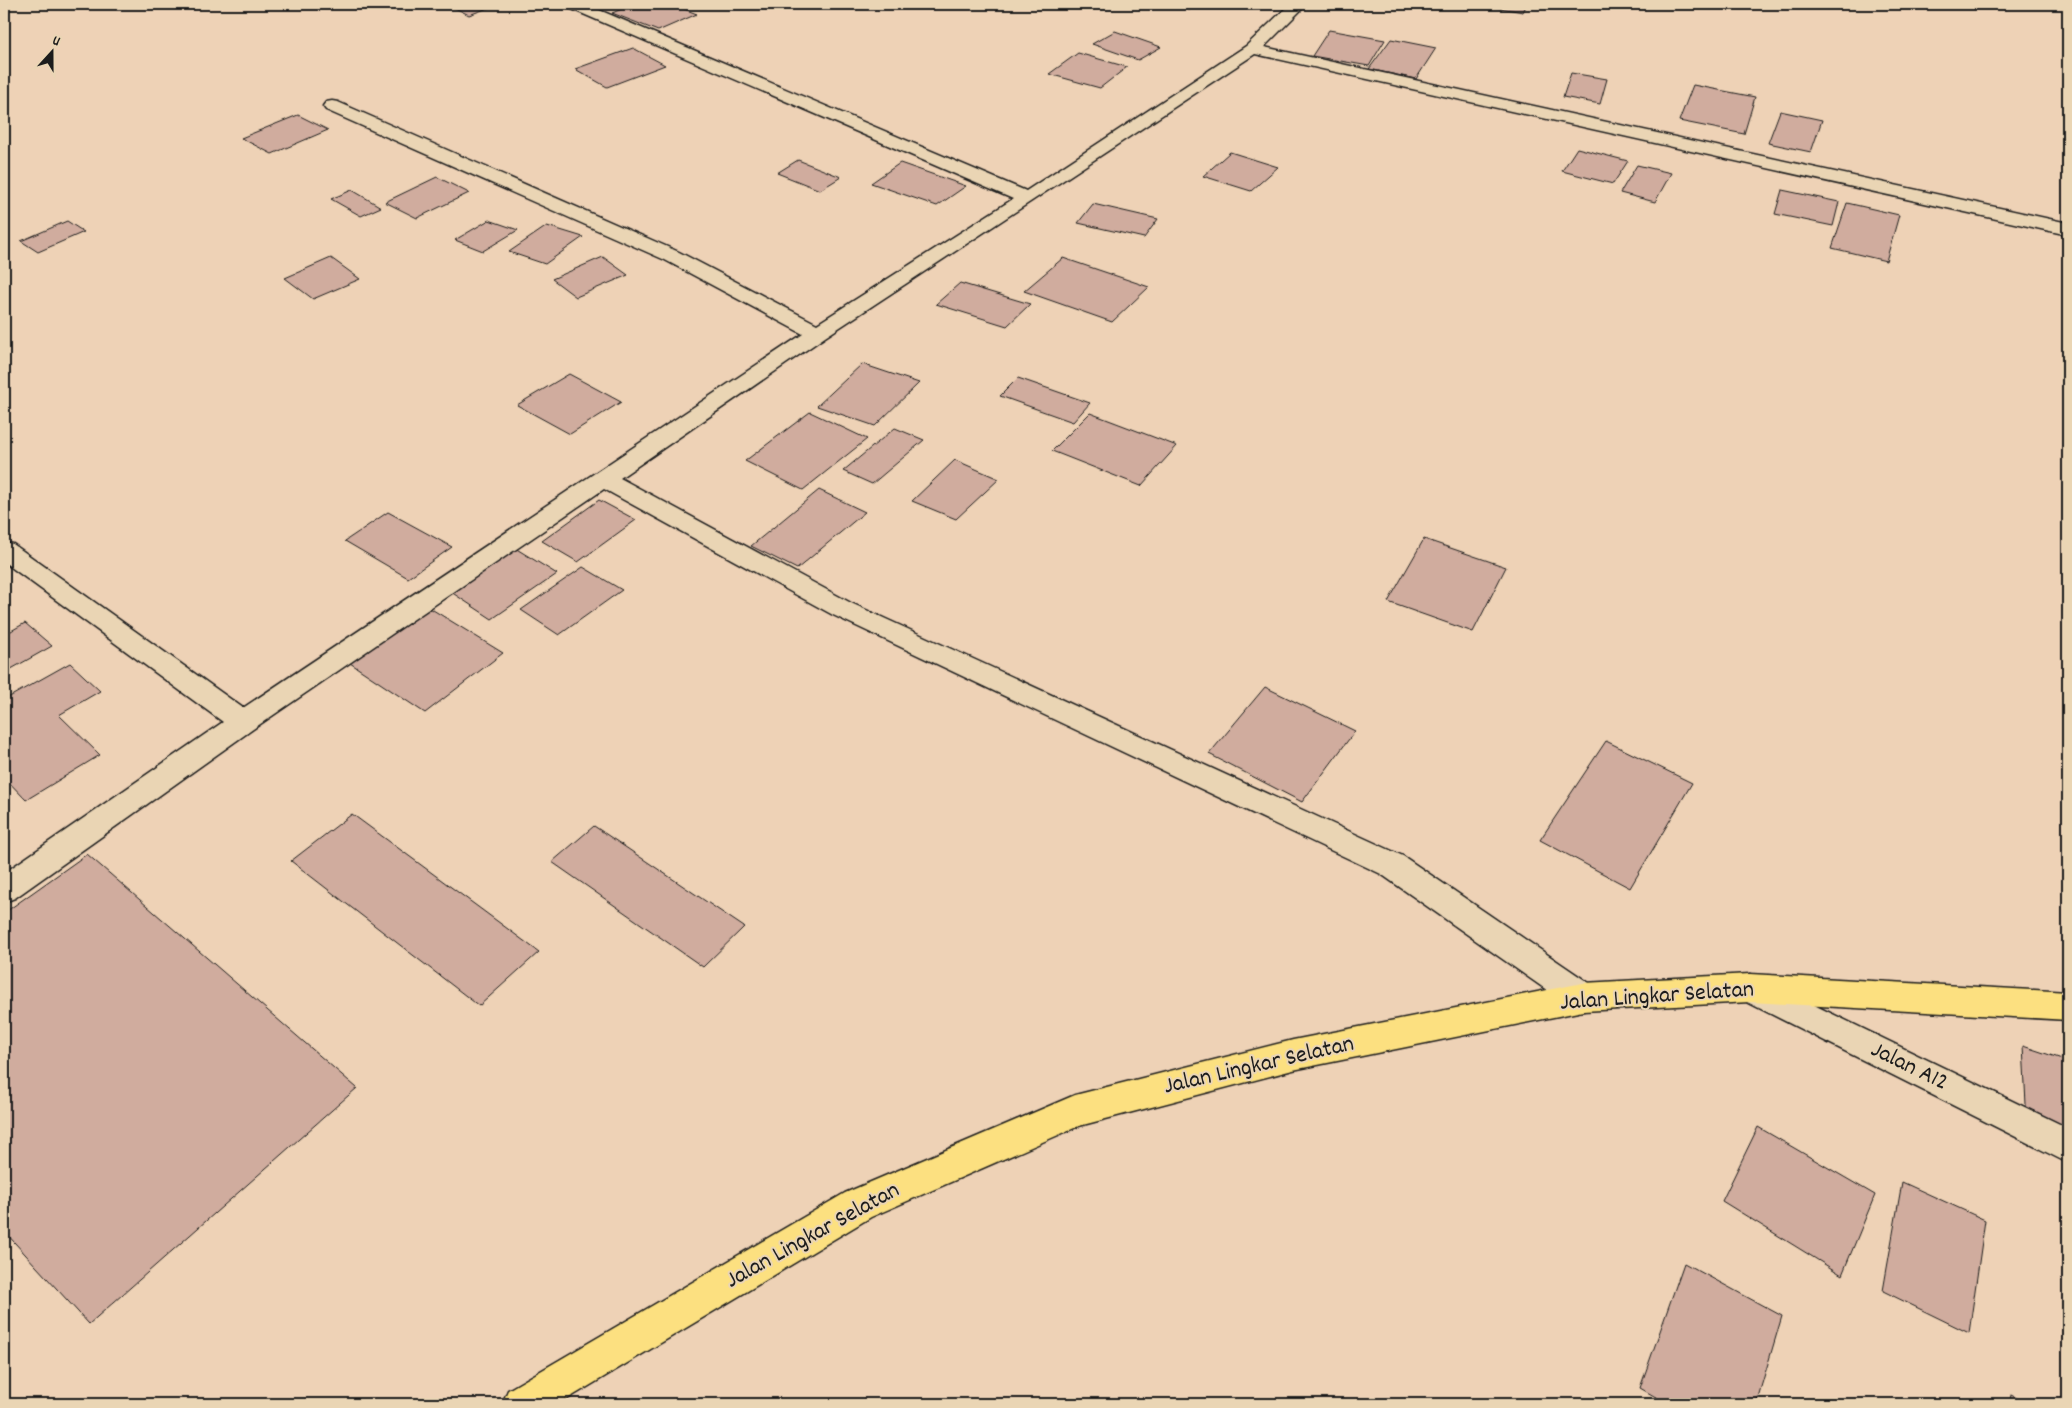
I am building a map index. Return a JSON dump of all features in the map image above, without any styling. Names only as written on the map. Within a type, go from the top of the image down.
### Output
[{"type":"highway","name":"Jalan Lingkar Selatan","points":[[522,1404],[858,1205],[1075,1111],[1293,1055],[1583,998],[1750,988],[2068,1006]]},
{"type":"street","points":[[572,4],[1027,198]]},
{"type":"street","points":[[4,889],[243,722],[602,478],[818,333],[1252,49],[1299,4]]},
{"type":"street","points":[[1252,49],[2068,229]]},
{"type":"street","points":[[332,106],[672,256],[818,333]]},
{"type":"street","points":[[602,478],[842,610],[1392,865],[1583,998]]},
{"type":"street","points":[[4,550],[243,722]]},
{"type":"street","name":"Jalan A12","points":[[1750,988],[2068,1146]]},
{"type":"building","points":[[447,4],[499,4],[469,15]]},
{"type":"building","points":[[634,4],[671,4],[697,14],[658,31],[612,13]]},
{"type":"building","points":[[1176,4],[1207,4],[1189,10]]},
{"type":"building","points":[[1477,4],[1527,4],[1523,12]]},
{"type":"building","points":[[1329,30],[1385,40],[1369,66],[1312,56]]},
{"type":"building","points":[[1115,31],[1161,47],[1138,60],[1092,44]]},
{"type":"building","points":[[1391,39],[1436,48],[1416,79],[1369,69]]},
{"type":"building","points":[[633,48],[665,65],[607,87],[575,69]]},
{"type":"building","points":[[1078,53],[1127,67],[1100,88],[1049,74]]},
{"type":"building","points":[[1571,73],[1607,79],[1600,104],[1563,97]]},
{"type":"building","points":[[1693,85],[1755,97],[1744,134],[1679,121]]},
{"type":"building","points":[[1780,111],[1822,120],[1811,152],[1768,143]]},
{"type":"building","points":[[298,115],[328,130],[272,154],[241,138]]},
{"type":"building","points":[[1577,148],[1628,161],[1613,184],[1562,171]]},
{"type":"building","points":[[1230,152],[1278,167],[1251,191],[1203,176]]},
{"type":"building","points":[[798,160],[841,177],[820,190],[777,173]]},
{"type":"building","points":[[900,163],[966,186],[937,206],[871,183]]},
{"type":"building","points":[[1637,165],[1671,173],[1655,202],[1620,193]]},
{"type":"building","points":[[437,177],[469,193],[417,218],[385,202]]},
{"type":"building","points":[[352,190],[381,207],[361,216],[331,199]]},
{"type":"building","points":[[1782,190],[1839,202],[1833,226],[1775,214]]},
{"type":"building","points":[[1847,203],[1899,215],[1886,261],[1832,248]]},
{"type":"building","points":[[1093,204],[1158,219],[1144,238],[1078,223]]},
{"type":"building","points":[[489,220],[518,230],[483,251],[455,240]]},
{"type":"building","points":[[67,221],[84,232],[38,252],[21,241]]},
{"type":"building","points":[[547,226],[583,237],[545,264],[509,252]]},
{"type":"building","points":[[603,257],[628,275],[576,297],[552,279]]},
{"type":"building","points":[[331,258],[360,279],[313,299],[285,278]]},
{"type":"building","points":[[1063,258],[1149,287],[1112,322],[1024,291]]},
{"type":"building","points":[[960,283],[1030,304],[1007,326],[936,304]]},
{"type":"building","points":[[862,364],[919,383],[875,426],[817,406]]},
{"type":"building","points":[[569,374],[621,402],[570,434],[517,405]]},
{"type":"building","points":[[1018,378],[1090,403],[1073,422],[1000,396]]},
{"type":"building","points":[[810,412],[867,439],[803,490],[745,461]]},
{"type":"building","points":[[1090,413],[1177,446],[1141,486],[1052,451]]},
{"type":"building","points":[[895,428],[924,440],[872,484],[843,471]]},
{"type":"building","points":[[955,460],[999,479],[956,519],[912,501]]},
{"type":"building","points":[[819,490],[865,512],[797,569],[751,546]]},
{"type":"building","points":[[599,500],[636,520],[578,562],[542,541]]},
{"type":"building","points":[[388,512],[452,547],[408,578],[345,541]]},
{"type":"building","points":[[1424,539],[1506,567],[1473,632],[1388,602]]},
{"type":"building","points":[[515,548],[557,574],[492,619],[451,592]]},
{"type":"building","points":[[583,567],[622,590],[559,635],[521,610]]},
{"type":"building","points":[[420,602],[503,653],[425,713],[341,657]]},
{"type":"building","points":[[25,623],[52,646],[4,673],[4,635]]},
{"type":"building","points":[[70,663],[100,691],[59,715],[100,755],[26,800],[4,777],[4,700]]},
{"type":"building","points":[[1265,687],[1355,731],[1302,802],[1209,754]]},
{"type":"building","points":[[1606,741],[1692,783],[1630,888],[1540,840]]},
{"type":"building","points":[[352,814],[539,952],[479,1006],[291,861]]},
{"type":"building","points":[[594,826],[744,927],[703,967],[552,862]]},
{"type":"building","points":[[87,854],[357,1088],[89,1324],[4,1231],[4,913]]},
{"type":"building","points":[[2023,1046],[2068,1061],[2068,1138],[2027,1124]]},
{"type":"building","points":[[1758,1127],[1875,1195],[1842,1275],[1722,1201]]},
{"type":"building","points":[[1902,1182],[1985,1220],[1969,1333],[1883,1291]]},
{"type":"building","points":[[1684,1263],[1782,1316],[1756,1404],[1668,1404],[1640,1388]]},
{"type":"building","points":[[2011,1395],[2028,1404],[2009,1404]]}]
